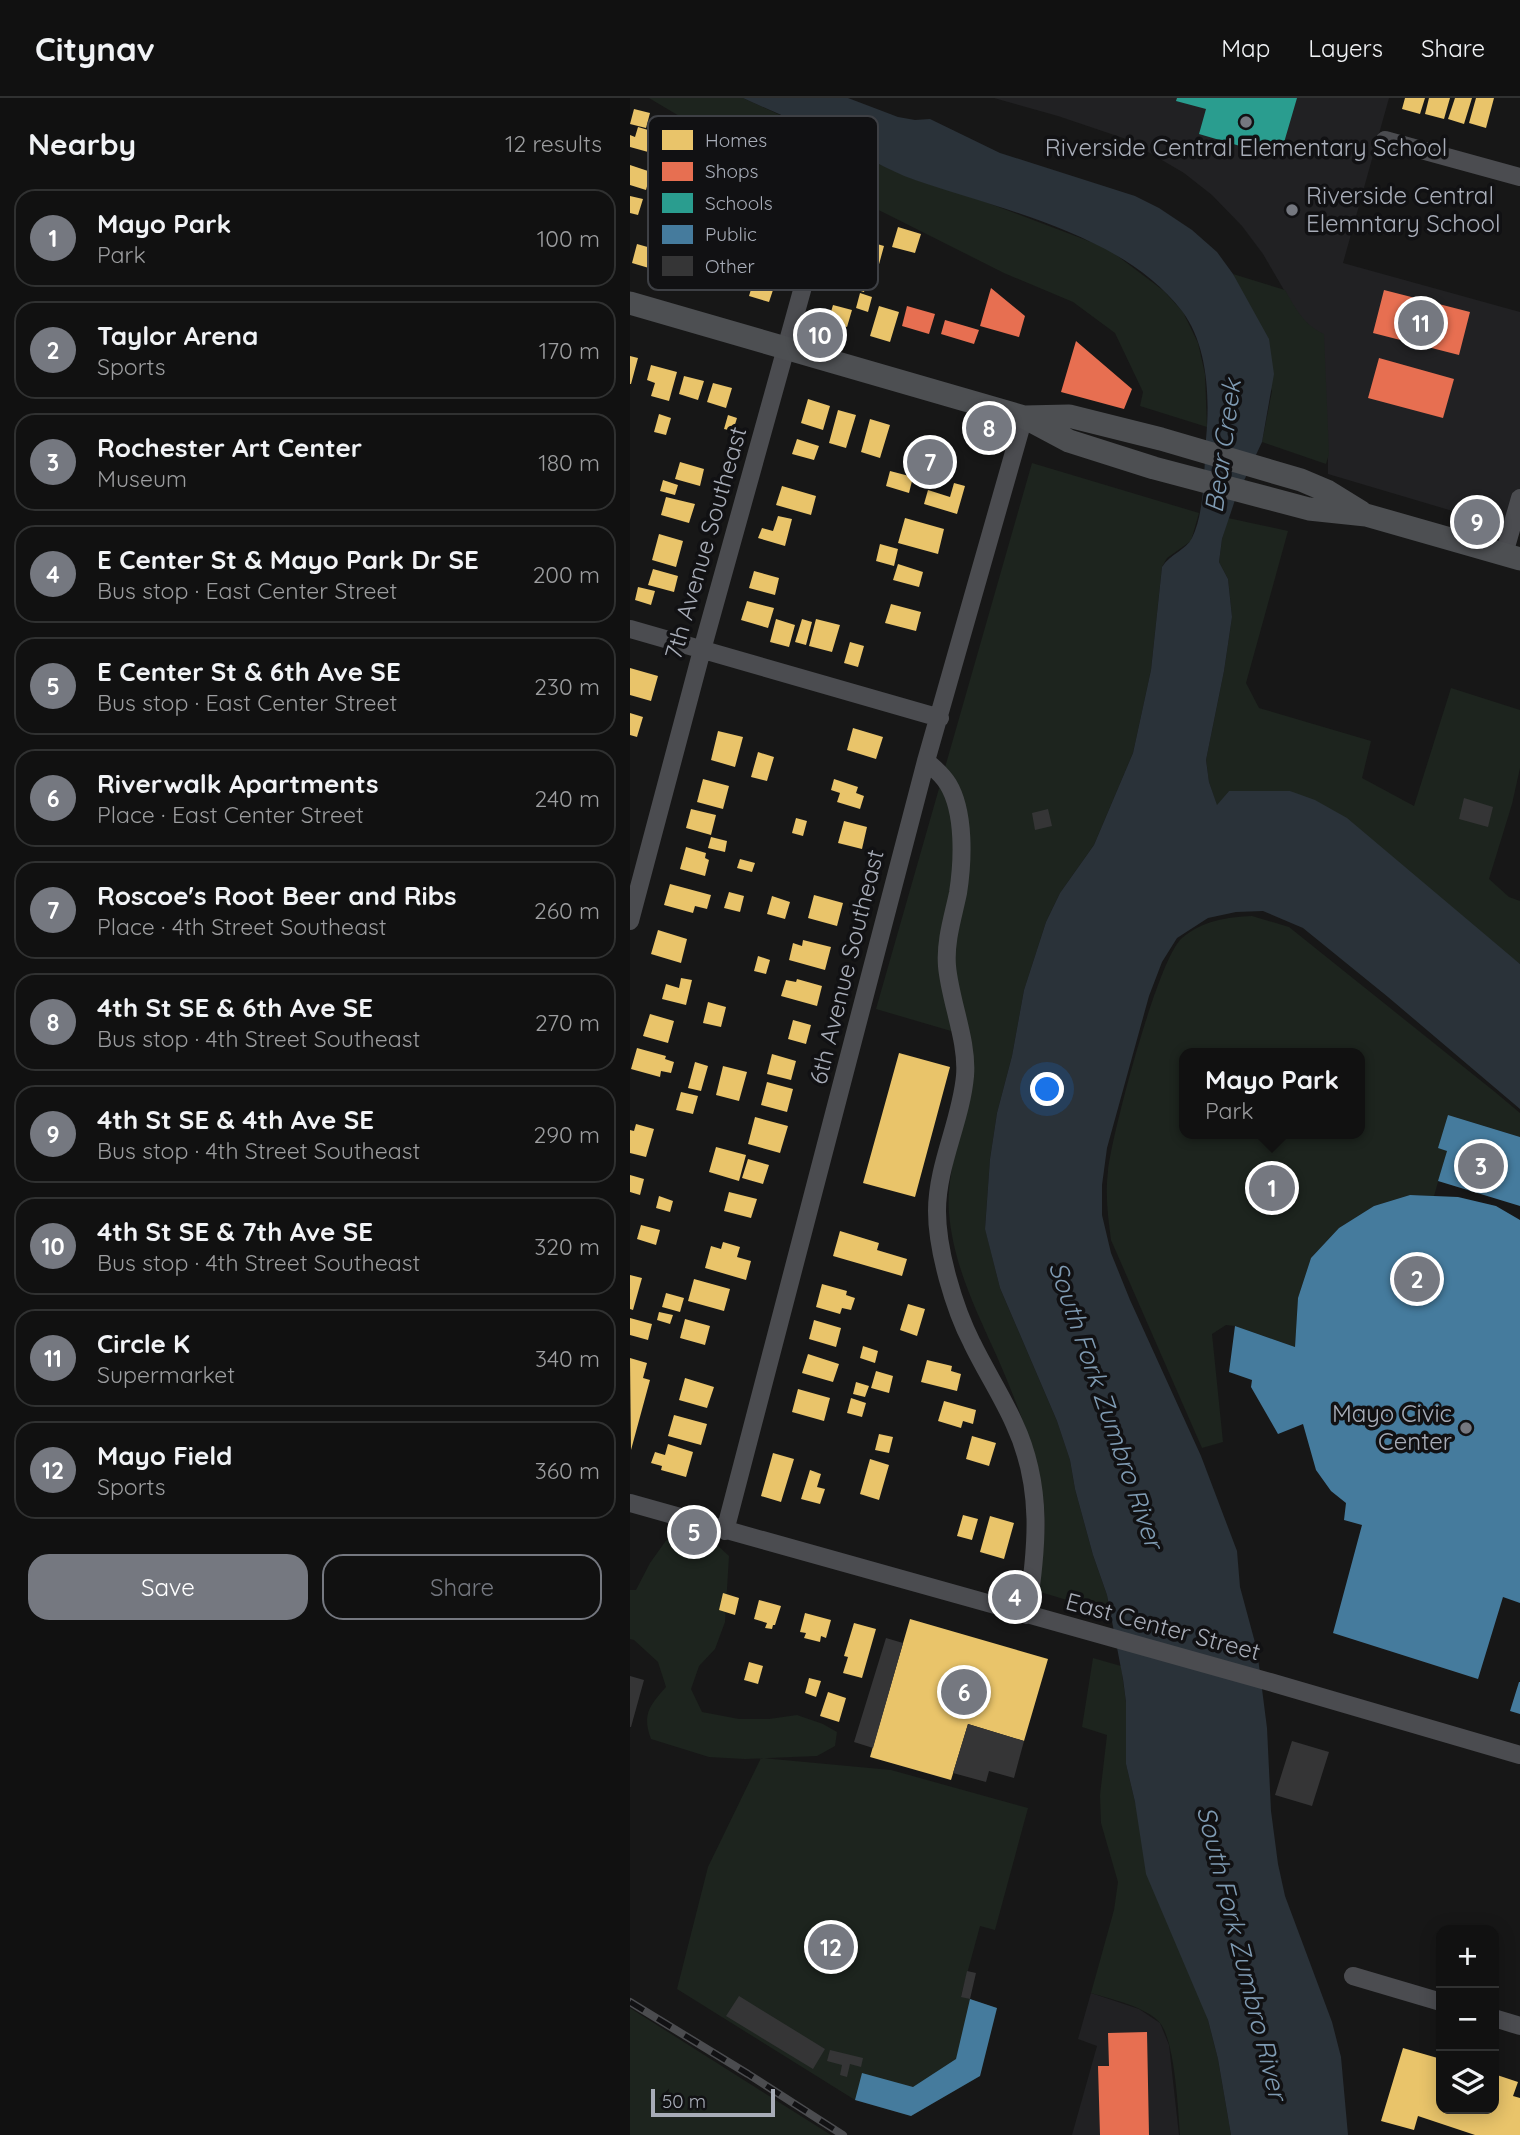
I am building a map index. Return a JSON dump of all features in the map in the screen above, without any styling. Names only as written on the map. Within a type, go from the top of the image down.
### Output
[{"type":"main road","points":[[630,303],[1024,417],[1069,441],[1154,468],[1293,506],[1366,515],[1512,556]]},
{"type":"main road","points":[[1024,417],[1069,416],[1161,439],[1301,480],[1327,491],[1366,515]]},
{"type":"street","points":[[1385,140],[1520,177]]},
{"type":"street","name":"7th Avenue Southeast","points":[[630,921],[802,290]]},
{"type":"street","name":"6th Avenue Southeast","points":[[725,1531],[926,761],[1024,417]]},
{"type":"street","points":[[1512,556],[1520,498]]},
{"type":"street","points":[[630,629],[940,718]]},
{"type":"street","points":[[926,761],[941,774],[950,787],[957,810],[963,860],[950,928],[947,965],[965,1073],[961,1105],[939,1182],[937,1212],[941,1249],[966,1328],[1015,1424],[1030,1470],[1036,1507],[1037,1539],[1027,1615]]},
{"type":"street","name":"East Center Street","points":[[630,1503],[1520,1755]]},
{"type":"street","points":[[1353,1976],[1436,2001]]},
{"type":"street","points":[[1499,2020],[1520,2026]]},
{"type":"shaded area","points":[[649,98],[743,98],[783,116],[679,116]]},
{"type":"shaded area","points":[[994,98],[1389,98],[1343,263],[1520,312],[1520,531],[1328,474],[1328,446],[1311,328],[1298,314],[1263,254],[1242,226],[1212,195],[1184,173],[1126,139]]},
{"type":"shaded area","points":[[878,164],[913,179],[980,200],[1107,248],[1164,291],[1183,312],[1198,343],[1205,374],[1207,427],[1140,406],[1143,392],[1115,333],[1073,302],[1004,273],[878,210]]},
{"type":"shaded area","points":[[1233,274],[1285,290],[1306,321],[1324,334],[1329,454],[1326,464],[1262,442],[1272,391]]},
{"type":"shaded area","points":[[1032,463],[1199,513],[1191,541],[1167,558],[1162,567],[1151,670],[1133,753],[1094,845],[1060,893],[1046,922],[1024,990],[1012,1056],[997,1113],[990,1159],[985,1228],[1000,1288],[1057,1421],[1070,1460],[1075,1489],[1110,1613],[1037,1591],[1044,1528],[1042,1488],[1018,1407],[966,1283],[951,1231],[950,1183],[970,1087],[971,1039],[876,1009]]},
{"type":"shaded area","points":[[1228,518],[1288,531],[1246,683],[1259,708],[1371,741],[1362,778],[1414,806],[1451,688],[1520,710],[1520,768],[1489,879],[1509,897],[1520,901],[1520,964],[1290,791],[1229,791],[1217,806],[1209,782],[1206,760],[1232,617],[1228,579],[1219,562]]},
{"type":"shaded area","points":[[1252,916],[1289,927],[1520,1113],[1520,1137],[1448,1115],[1447,1151],[1434,1196],[1410,1195],[1374,1206],[1339,1228],[1311,1258],[1298,1298],[1295,1347],[1235,1326],[1226,1325],[1212,1334],[1223,1442],[1202,1448],[1111,1240],[1107,1180],[1111,1151],[1138,1048],[1172,952],[1190,932],[1224,919]]},
{"type":"shaded area","points":[[686,1534],[715,1543],[729,1556],[725,1622],[715,1649],[699,1666],[691,1689],[702,1712],[739,1719],[797,1715],[837,1732],[835,1746],[817,1756],[745,1759],[709,1757],[651,1739],[647,1717],[655,1700],[666,1687],[658,1662],[630,1639],[630,1590],[636,1590],[650,1563],[670,1535]]},
{"type":"shaded area","points":[[1093,1658],[1121,1666],[1126,1702],[1126,1764],[1135,1802],[1208,2020],[1218,2059],[1231,2135],[1180,2135],[1172,2060],[1160,2023],[1138,2008],[1091,1993],[1114,1910],[1118,1882],[1101,1823],[1100,1795],[1107,1735],[1082,1727]]},
{"type":"shaded area","points":[[761,1758],[891,1770],[1028,1808],[995,1930],[980,1926],[961,1996],[997,2008],[980,2076],[911,2116],[855,2100],[677,1989],[708,1867]]},
{"type":"shaded area","points":[[1091,1993],[1139,2009],[1160,2023],[1169,2045],[1179,2135],[1072,2135],[1097,2046],[1078,2039]]},
{"type":"shaded area","points":[[630,2008],[831,2135],[630,2135]]},
{"type":"water","points":[[743,98],[848,98],[898,117],[930,119],[1000,153],[1135,196],[1192,230],[1217,252],[1233,274],[1269,339],[1274,374],[1262,442],[1235,500],[1222,539],[1219,562],[1228,579],[1232,617],[1206,760],[1209,782],[1217,805],[1229,791],[1290,791],[1315,800],[1347,818],[1520,964],[1520,1109],[1303,928],[1263,911],[1236,912],[1208,918],[1177,938],[1162,962],[1149,996],[1107,1148],[1102,1185],[1102,1215],[1111,1253],[1201,1456],[1237,1551],[1240,1587],[1257,1650],[1267,1728],[1271,1811],[1278,1864],[1285,1896],[1332,2022],[1341,2057],[1348,2135],[1231,2135],[1218,2059],[1208,2020],[1146,1874],[1126,1764],[1126,1702],[1107,1595],[1093,1555],[1070,1460],[1057,1421],[1000,1288],[985,1229],[990,1159],[997,1113],[1012,1056],[1024,990],[1046,922],[1060,893],[1094,845],[1133,753],[1151,670],[1162,567],[1192,538],[1199,516],[1208,407],[1202,356],[1191,325],[1182,311],[1157,284],[1128,262],[1059,228],[915,180],[878,163],[878,116],[783,116]]},
{"type":"building: Homes","points":[[1405,98],[1425,98],[1420,114],[1402,109]]},
{"type":"building: Homes","points":[[1429,98],[1450,98],[1444,119],[1425,114]]},
{"type":"building: Homes","points":[[1455,98],[1472,98],[1464,124],[1448,119]]},
{"type":"building: Homes","points":[[1476,98],[1494,98],[1486,128],[1469,123]]},
{"type":"building: Homes","points":[[634,109],[650,113],[646,128],[630,124]]},
{"type":"building: Homes","points":[[638,127],[648,130],[648,152],[630,147],[630,135],[635,137]]},
{"type":"building: Homes","points":[[630,165],[648,171],[646,190],[630,185]]},
{"type":"building: Homes","points":[[630,196],[643,199],[638,215],[630,213]]},
{"type":"building: Homes","points":[[898,227],[921,234],[915,253],[892,247]]},
{"type":"building: Homes","points":[[637,244],[648,247],[648,268],[632,263]]},
{"type":"building: Homes","points":[[878,244],[884,246],[878,268]]},
{"type":"building: Homes","points":[[751,290],[773,290],[769,302],[749,296]]},
{"type":"building: Homes","points":[[860,293],[872,297],[868,312],[856,308]]},
{"type":"building: Homes","points":[[833,305],[852,310],[847,327],[828,322]]},
{"type":"building: Homes","points":[[879,306],[899,312],[890,342],[870,336]]},
{"type":"building: Homes","points":[[630,356],[638,358],[631,384],[630,384]]},
{"type":"building: Homes","points":[[651,365],[677,372],[669,401],[651,396],[655,383],[647,380]]},
{"type":"building: Homes","points":[[684,376],[704,381],[698,400],[679,394]]},
{"type":"building: Homes","points":[[713,383],[732,388],[726,408],[707,402]]},
{"type":"building: Homes","points":[[808,399],[830,406],[823,430],[801,423]]},
{"type":"building: Homes","points":[[838,410],[856,415],[846,448],[829,443]]},
{"type":"building: Homes","points":[[659,414],[671,418],[666,435],[654,432]]},
{"type":"building: Homes","points":[[728,415],[737,418],[733,431],[724,429]]},
{"type":"building: Homes","points":[[870,419],[890,425],[880,458],[861,452]]},
{"type":"building: Homes","points":[[797,439],[819,446],[814,460],[792,454]]},
{"type":"building: Homes","points":[[680,462],[704,469],[700,486],[675,479]]},
{"type":"building: Homes","points":[[890,471],[913,477],[909,493],[886,486]]},
{"type":"building: Homes","points":[[663,480],[678,485],[675,495],[660,491]]},
{"type":"building: Homes","points":[[954,483],[965,486],[957,514],[924,504],[928,490],[950,497]]},
{"type":"building: Homes","points":[[782,486],[816,496],[811,515],[776,505]]},
{"type":"building: Homes","points":[[666,497],[695,504],[689,523],[661,515]]},
{"type":"building: Homes","points":[[778,516],[792,519],[785,546],[758,538],[762,528],[773,531]]},
{"type":"building: Homes","points":[[905,518],[944,529],[938,554],[898,543]]},
{"type":"building: Homes","points":[[659,534],[683,541],[676,567],[652,560]]},
{"type":"building: Homes","points":[[880,544],[898,549],[894,566],[876,561]]},
{"type":"building: Homes","points":[[898,564],[923,572],[919,587],[893,580]]},
{"type":"building: Homes","points":[[653,569],[678,576],[674,592],[648,585]]},
{"type":"building: Homes","points":[[754,571],[779,578],[775,595],[749,588]]},
{"type":"building: Homes","points":[[638,587],[655,591],[651,605],[635,600]]},
{"type":"building: Homes","points":[[747,601],[774,608],[768,628],[741,620]]},
{"type":"building: Homes","points":[[891,604],[921,612],[916,631],[885,623]]},
{"type":"building: Homes","points":[[776,619],[795,625],[789,647],[770,642]]},
{"type":"building: Homes","points":[[802,619],[812,622],[806,645],[795,642]]},
{"type":"building: Homes","points":[[816,619],[840,625],[832,652],[809,646]]},
{"type":"building: Homes","points":[[850,642],[864,646],[858,667],[844,663]]},
{"type":"building: Homes","points":[[630,668],[658,676],[651,701],[630,695]]},
{"type":"building: Homes","points":[[630,713],[643,717],[637,737],[630,735]]},
{"type":"building: Homes","points":[[853,728],[883,737],[876,759],[847,750]]},
{"type":"building: Homes","points":[[718,731],[743,737],[735,767],[711,760]]},
{"type":"building: Homes","points":[[758,752],[774,757],[767,781],[751,777]]},
{"type":"building: Homes","points":[[703,779],[729,786],[723,809],[697,802]]},
{"type":"building: Homes","points":[[834,779],[858,787],[856,793],[864,796],[860,809],[837,802],[840,793],[831,790]]},
{"type":"building: Homes","points":[[691,809],[716,815],[711,835],[686,828]]},
{"type":"building: Homes","points":[[796,818],[807,821],[803,836],[792,833]]},
{"type":"building: Homes","points":[[844,821],[867,827],[862,849],[838,843]]},
{"type":"building: Homes","points":[[711,837],[727,841],[725,852],[708,848]]},
{"type":"building: Homes","points":[[686,847],[706,853],[705,858],[709,860],[705,876],[680,869]]},
{"type":"building: Homes","points":[[740,859],[755,863],[752,872],[737,868]]},
{"type":"building: Homes","points":[[670,884],[711,895],[707,909],[695,906],[693,913],[664,905]]},
{"type":"building: Homes","points":[[729,892],[744,896],[740,912],[724,908]]},
{"type":"building: Homes","points":[[814,895],[843,903],[837,926],[808,918]]},
{"type":"building: Homes","points":[[772,896],[790,902],[785,919],[767,914]]},
{"type":"building: Homes","points":[[658,930],[687,939],[681,963],[651,954]]},
{"type":"building: Homes","points":[[803,940],[831,947],[825,970],[789,960],[793,943],[802,946]]},
{"type":"building: Homes","points":[[758,956],[770,960],[766,974],[754,971]]},
{"type":"building: Homes","points":[[681,978],[692,980],[686,1005],[662,999],[666,984],[679,988]]},
{"type":"building: Homes","points":[[797,979],[822,986],[817,1006],[781,996],[786,980],[796,982]]},
{"type":"building: Homes","points":[[708,1002],[726,1007],[721,1027],[703,1023]]},
{"type":"building: Homes","points":[[650,1014],[674,1021],[668,1043],[643,1036]]},
{"type":"building: Homes","points":[[793,1020],[811,1025],[806,1044],[788,1039]]},
{"type":"building: Homes","points":[[637,1048],[666,1056],[665,1059],[674,1062],[671,1073],[661,1071],[660,1077],[631,1069]]},
{"type":"building: Homes","points":[[899,1053],[950,1067],[915,1197],[863,1183]]},
{"type":"building: Homes","points":[[772,1054],[796,1061],[791,1080],[767,1074]]},
{"type":"building: Homes","points":[[695,1062],[708,1066],[701,1091],[688,1088]]},
{"type":"building: Homes","points":[[723,1066],[747,1072],[739,1101],[716,1095]]},
{"type":"building: Homes","points":[[767,1082],[793,1089],[787,1112],[761,1105]]},
{"type":"building: Homes","points":[[681,1092],[698,1096],[693,1114],[676,1110]]},
{"type":"building: Homes","points":[[755,1117],[788,1126],[780,1153],[748,1144]]},
{"type":"building: Homes","points":[[636,1124],[654,1129],[646,1157],[630,1153],[630,1130],[634,1131]]},
{"type":"building: Homes","points":[[716,1147],[746,1155],[739,1181],[709,1172]]},
{"type":"building: Homes","points":[[748,1159],[769,1165],[763,1184],[742,1178]]},
{"type":"building: Homes","points":[[630,1175],[644,1179],[640,1195],[630,1192]]},
{"type":"building: Homes","points":[[729,1192],[757,1199],[751,1218],[724,1211]]},
{"type":"building: Homes","points":[[659,1196],[673,1201],[670,1212],[656,1208]]},
{"type":"building: Homes","points":[[641,1225],[660,1230],[656,1245],[637,1239]]},
{"type":"building: Homes","points":[[840,1231],[879,1243],[877,1250],[907,1259],[902,1276],[833,1256]]},
{"type":"building: Homes","points":[[723,1242],[740,1247],[737,1257],[751,1261],[746,1280],[705,1268],[711,1246],[721,1249]]},
{"type":"building: Homes","points":[[630,1275],[642,1278],[633,1310],[630,1309]]},
{"type":"building: Homes","points":[[694,1279],[730,1289],[724,1311],[688,1301]]},
{"type":"building: Homes","points":[[822,1284],[847,1291],[846,1295],[855,1298],[851,1310],[842,1308],[840,1314],[816,1307]]},
{"type":"building: Homes","points":[[666,1293],[684,1298],[680,1312],[662,1307]]},
{"type":"building: Homes","points":[[908,1304],[925,1309],[917,1336],[900,1330]]},
{"type":"building: Homes","points":[[659,1312],[673,1315],[670,1324],[657,1320]]},
{"type":"building: Homes","points":[[630,1318],[652,1324],[648,1340],[630,1335]]},
{"type":"building: Homes","points":[[685,1319],[710,1326],[705,1345],[680,1338]]},
{"type":"building: Homes","points":[[814,1320],[841,1328],[836,1347],[809,1339]]},
{"type":"building: Homes","points":[[863,1346],[878,1351],[875,1363],[860,1358]]},
{"type":"building: Homes","points":[[808,1354],[839,1364],[833,1382],[802,1373]]},
{"type":"building: Homes","points":[[630,1358],[647,1363],[643,1378],[650,1380],[631,1450]]},
{"type":"building: Homes","points":[[927,1360],[952,1366],[951,1371],[961,1374],[957,1391],[921,1382]]},
{"type":"building: Homes","points":[[876,1371],[893,1376],[889,1393],[871,1388]]},
{"type":"building: Homes","points":[[685,1378],[714,1387],[707,1408],[679,1400]]},
{"type":"building: Homes","points":[[856,1382],[869,1386],[865,1397],[853,1394]]},
{"type":"building: Homes","points":[[798,1389],[830,1398],[824,1421],[792,1412]]},
{"type":"building: Homes","points":[[851,1398],[866,1403],[862,1417],[847,1413]]},
{"type":"building: Homes","points":[[944,1401],[976,1410],[973,1424],[963,1421],[961,1428],[938,1421]]},
{"type":"building: Homes","points":[[674,1415],[707,1424],[701,1445],[668,1436]]},
{"type":"building: Homes","points":[[879,1434],[893,1437],[889,1453],[875,1450]]},
{"type":"building: Homes","points":[[972,1436],[996,1443],[989,1466],[966,1459]]},
{"type":"building: Homes","points":[[668,1444],[693,1452],[686,1477],[661,1470],[662,1466],[651,1463],[655,1452],[665,1455]]},
{"type":"building: Homes","points":[[773,1453],[794,1459],[781,1502],[761,1496]]},
{"type":"building: Homes","points":[[870,1459],[889,1465],[879,1500],[860,1494]]},
{"type":"building: Homes","points":[[810,1470],[821,1474],[817,1487],[825,1489],[820,1504],[801,1499]]},
{"type":"building: Homes","points":[[963,1515],[978,1519],[972,1540],[957,1536]]},
{"type":"building: Homes","points":[[990,1516],[1014,1523],[1004,1559],[980,1552]]},
{"type":"building: Homes","points":[[723,1593],[739,1598],[735,1615],[719,1610]]},
{"type":"building: Homes","points":[[759,1600],[781,1606],[772,1629],[765,1628],[767,1623],[754,1619]]},
{"type":"building: Homes","points":[[805,1613],[831,1620],[826,1638],[821,1636],[820,1642],[804,1638],[806,1633],[800,1632]]},
{"type":"building: Homes","points":[[910,1619],[1048,1659],[1024,1741],[968,1724],[951,1780],[870,1757]]},
{"type":"building: Homes","points":[[854,1623],[876,1629],[862,1678],[843,1673],[848,1657],[844,1656]]},
{"type":"building: Homes","points":[[749,1662],[763,1666],[758,1684],[744,1680]]},
{"type":"building: Homes","points":[[809,1678],[821,1681],[816,1697],[805,1693]]},
{"type":"building: Homes","points":[[828,1692],[846,1698],[839,1722],[820,1716]]},
{"type":"building: Homes","points":[[1403,2048],[1436,2058],[1436,2114],[1499,2114],[1499,2076],[1518,2082],[1513,2096],[1520,2098],[1520,2135],[1475,2135],[1418,2116],[1414,2130],[1381,2121]]},
{"type":"building: Shops","points":[[991,288],[1025,316],[1019,337],[980,326]]},
{"type":"building: Shops","points":[[1384,290],[1470,312],[1459,355],[1373,333]]},
{"type":"building: Shops","points":[[907,306],[935,314],[929,334],[902,326]]},
{"type":"building: Shops","points":[[945,320],[979,330],[974,344],[941,334]]},
{"type":"building: Shops","points":[[1076,341],[1132,389],[1124,409],[1061,392]]},
{"type":"building: Shops","points":[[1379,358],[1454,379],[1443,418],[1368,398]]},
{"type":"building: Shops","points":[[924,455],[939,459],[937,469],[921,464]]},
{"type":"building: Shops","points":[[1147,2032],[1149,2135],[1100,2135],[1098,2066],[1109,2066],[1108,2033]]},
{"type":"building: Schools","name":"Riverside Central Elementary School","points":[[1177,98],[1297,98],[1283,146],[1267,141],[1264,153],[1199,134],[1206,109],[1176,101]]},
{"type":"building: Public","points":[[1448,1115],[1520,1137],[1520,1206],[1438,1181],[1447,1151],[1438,1148]]},
{"type":"building: Public","name":"Mayo Civic Center","points":[[1410,1195],[1458,1197],[1496,1206],[1520,1220],[1520,1603],[1503,1597],[1478,1679],[1333,1633],[1362,1525],[1344,1520],[1346,1503],[1331,1491],[1316,1470],[1303,1424],[1278,1434],[1251,1387],[1252,1380],[1229,1372],[1235,1326],[1295,1347],[1298,1298],[1311,1258],[1339,1228],[1374,1206]]},
{"type":"building: Public","points":[[1520,1682],[1520,1714],[1510,1711]]},
{"type":"building: Public","points":[[970,1999],[997,2008],[980,2076],[911,2116],[855,2100],[862,2073],[913,2087],[956,2059]]},
{"type":"building: Other","points":[[1464,798],[1493,807],[1488,827],[1459,819]]},
{"type":"building: Other","points":[[1048,809],[1052,826],[1035,830],[1032,813]]},
{"type":"building: Other","points":[[886,1638],[903,1643],[873,1748],[854,1742]]},
{"type":"building: Other","points":[[630,1676],[644,1680],[631,1727],[630,1727]]},
{"type":"building: Other","points":[[968,1724],[1024,1741],[1014,1778],[989,1771],[986,1782],[953,1773]]},
{"type":"building: Other","points":[[1292,1741],[1329,1752],[1312,1806],[1275,1795]]},
{"type":"building: Other","points":[[967,1971],[976,1973],[970,1999],[961,1997]]},
{"type":"building: Other","points":[[739,1996],[825,2049],[813,2069],[726,2016]]},
{"type":"building: Other","points":[[830,2050],[863,2058],[861,2067],[850,2064],[847,2077],[840,2075],[842,2065],[827,2061]]},
{"type":"railway","points":[[630,2002],[843,2135]]},
{"type":"place","name":"Riverside Central Elementary School","points":[[1246,122]]},
{"type":"place","name":"Riverside Central Elemntary School","points":[[1292,210]]},
{"type":"place","name":"Circle K","points":[[1421,323]]},
{"type":"place","name":"4th St SE & 7th Ave SE","points":[[820,335]]},
{"type":"place","name":"4th St SE & 6th Ave SE","points":[[989,428]]},
{"type":"place","name":"Roscoe's Root Beer and Ribs","points":[[930,462]]},
{"type":"place","name":"4th St SE & 4th Ave SE","points":[[1477,522]]},
{"type":"place","name":"Rochester Art Center","points":[[1481,1166]]},
{"type":"place","name":"Mayo Park","points":[[1272,1188]]},
{"type":"place","name":"Taylor Arena","points":[[1417,1279]]},
{"type":"place","name":"Mayo Civic Center","points":[[1466,1428]]},
{"type":"place","name":"E Center St & 6th Ave SE","points":[[694,1532]]},
{"type":"place","name":"E Center St & Mayo Park Dr SE","points":[[1015,1597]]},
{"type":"place","name":"Riverwalk Apartments","points":[[964,1692]]},
{"type":"place","name":"Mayo Field","points":[[831,1947]]},
{"type":"water label","name":"Bear Creek","points":[[1223,446]]},
{"type":"water label","name":"South Fork Zumbro River","points":[[1106,1405]]},
{"type":"water label","name":"South Fork Zumbro River","points":[[1242,1953]]}]
